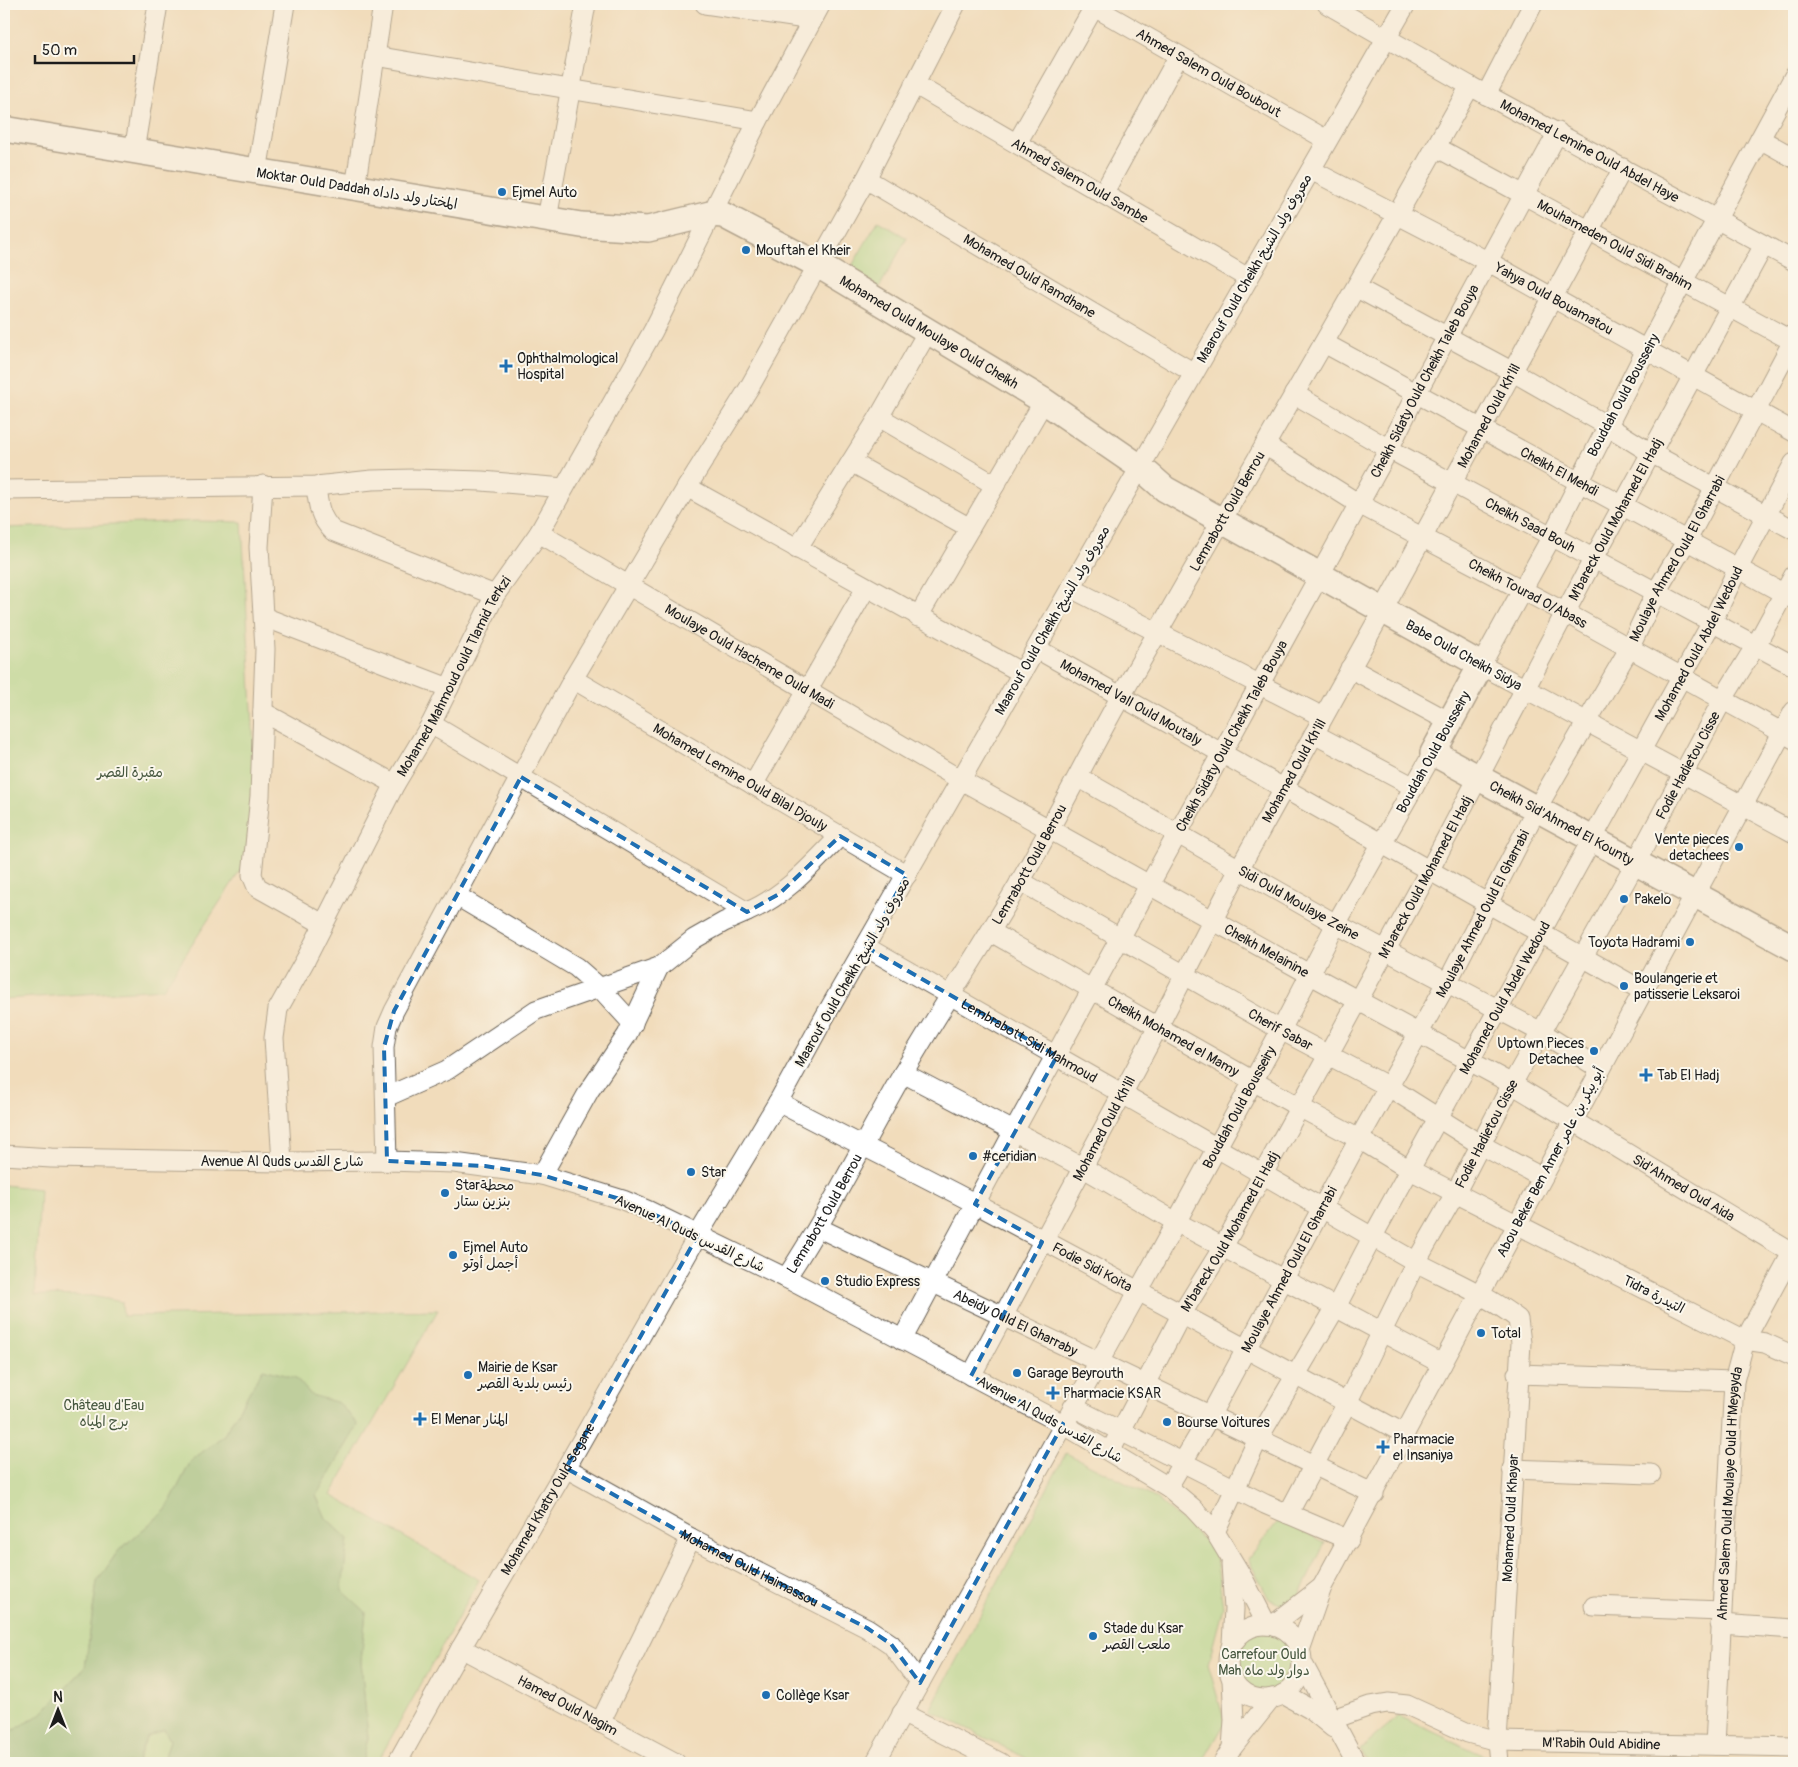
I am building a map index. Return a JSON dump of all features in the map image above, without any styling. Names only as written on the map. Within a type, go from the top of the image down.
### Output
[{"type":"main road","name":"Moktar Ould Daddah المختار ولد داداه","points":[[4,129],[581,225],[636,230],[654,228],[710,214]]},
{"type":"main road","name":"Mohamed Ould Moulaye Ould Cheikh","points":[[710,214],[723,215],[818,265],[1044,401],[1140,467]]},
{"type":"main road","name":"Babe Ould Cheikh Sidya","points":[[1140,467],[1165,489],[1223,520],[1319,577],[1383,610],[1481,665]]},
{"type":"main road","name":"Bouddah Ould Bousseiry","points":[[1433,752],[1481,665]]},
{"type":"main road","name":"Cheikh Sid'Ahmed El Kounty","points":[[1433,752],[1694,894],[1792,941]]},
{"type":"street","points":[[134,151],[158,4]]},
{"type":"street","points":[[257,172],[285,4]]},
{"type":"street","points":[[355,188],[383,4]]},
{"type":"street","points":[[547,219],[586,4]]},
{"type":"street","points":[[705,4],[812,20]]},
{"type":"street","name":"Mohamed Mahmoud ould Tlamid Terkzi","points":[[282,1162],[275,1021],[278,1009],[395,784],[431,724],[495,595],[539,533],[653,331],[758,120],[821,4]]},
{"type":"street","points":[[387,1161],[384,1048],[387,1027],[394,1011],[573,679],[630,586],[686,488],[750,388],[866,179],[956,4]]},
{"type":"street","points":[[1327,4],[1386,39]]},
{"type":"street","name":"Maarouf Ould Cheikh معروف ولد الشيخ","points":[[698,1235],[778,1102],[1406,4]]},
{"type":"street","name":"Lemrabott Ould Berrou","points":[[786,1278],[819,1228],[903,1073],[949,996],[991,932],[1050,830],[1120,698],[1160,632],[1294,394],[1357,288],[1396,215],[1436,147],[1478,91],[1533,4]]},
{"type":"street","points":[[1017,143],[1091,5]]},
{"type":"street","name":"Ahmed Salem Ould Boubout","points":[[1091,5],[1178,57],[1327,140]]},
{"type":"street","name":"Mohamed Lemine Ould Abdel Haye","points":[[1386,39],[1478,91],[1558,132],[1794,261]]},
{"type":"street","points":[[376,56],[758,120]]},
{"type":"street","points":[[1103,194],[1178,57]]},
{"type":"street","name":"Bouddah Ould Bousseiry","points":[[1481,665],[1552,536],[1606,425],[1794,76]]},
{"type":"street","name":"Ahmed Salem Ould Sambe","points":[[914,84],[1248,278]]},
{"type":"street","name":"Cheikh Sidaty Ould Cheikh Taleb Bouya","points":[[902,1340],[1014,1130],[1057,1056],[1389,449],[1416,394],[1558,132]]},
{"type":"street","points":[[1760,139],[1794,158]]},
{"type":"street","name":"Mouhameden Ould Sidi Brahim","points":[[1436,147],[1794,341]]},
{"type":"street","name":"Mohamed Ould Kh'lil","points":[[972,1376],[1002,1316],[1158,1027],[1239,869],[1286,788],[1322,717],[1423,538],[1623,168]]},
{"type":"street","name":"Yahya Ould Bouamatou","points":[[1311,170],[1487,261],[1552,299],[1756,409],[1794,432]]},
{"type":"street","name":"Mohamed Ould Ramdhane","points":[[866,179],[1194,373]]},
{"type":"street","name":"M'bareck Ould Mohamed El Hadj","points":[[1110,1452],[1181,1315],[1223,1247],[1429,871],[1594,558],[1764,245]]},
{"type":"street","points":[[1357,288],[1513,372],[1606,425],[1651,454],[1794,530]]},
{"type":"street","points":[[797,549],[879,417],[928,331]]},
{"type":"street","name":"Moulaye Ahmed Ould El Gharrabi","points":[[1168,1487],[1210,1416],[1322,1208],[1419,1034],[1537,808],[1629,649],[1656,592],[1687,540],[1794,341]]},
{"type":"street","name":"Cheikh El Mehdi","points":[[1324,343],[1789,596]]},
{"type":"street","name":"Cheikh Saad Bouh","points":[[1294,394],[1389,449],[1794,666]]},
{"type":"street","points":[[918,616],[1044,401]]},
{"type":"street","points":[[879,417],[995,485]]},
{"type":"street","name":"Cheikh Tourad O/Abass","points":[[1265,445],[1359,504],[1522,592],[1566,613],[1788,736]]},
{"type":"street","points":[[851,462],[970,528]]},
{"type":"street","name":"Mohamed Ould Abdel Wedoud","points":[[1215,1532],[1258,1439],[1336,1307],[1373,1236],[1712,622],[1766,514],[1794,464]]},
{"type":"street","points":[[4,490],[263,485],[316,486],[372,480],[414,479],[492,482],[564,488]]},
{"type":"street","points":[[263,485],[258,546],[264,616],[263,712],[259,804],[252,875],[257,887],[323,924]]},
{"type":"street","points":[[316,486],[319,511],[324,522],[333,531],[495,595]]},
{"type":"street","points":[[686,488],[1022,673]]},
{"type":"street","name":"Moulaye Ould Hacheme Ould Madi","points":[[539,533],[961,780]]},
{"type":"street","name":"Fodie Hadietou Cisse","points":[[1288,1514],[1416,1262],[1456,1192],[1512,1084],[1636,862],[1723,699],[1789,596],[1794,575]]},
{"type":"street","points":[[753,786],[866,588]]},
{"type":"street","points":[[1071,588],[1160,632],[1322,717]]},
{"type":"street","points":[[264,616],[449,688]]},
{"type":"street","name":"Mohamed Vall Ould Moutaly","points":[[1036,649],[1120,698],[1286,788],[1642,992]]},
{"type":"street","name":"Babe Ould Cheikh Sidya","points":[[1481,665],[1685,772],[1794,833]]},
{"type":"street","points":[[1350,668],[1450,722]]},
{"type":"street","name":"Mohamed Lemine Ould Bilal Djouly","points":[[573,679],[907,875]]},
{"type":"street","name":"Abou Beker Ben Amer أبو بيكر بن عامر","points":[[1301,1656],[1322,1587],[1350,1540],[1541,1177],[1694,894],[1744,806],[1788,736],[1794,711]]},
{"type":"street","points":[[263,712],[395,784]]},
{"type":"street","points":[[431,724],[747,912]]},
{"type":"street","points":[[1314,734],[1414,787]]},
{"type":"street","name":"Bouddah Ould Bousseiry","points":[[875,1763],[1138,1292],[1281,1030],[1336,924],[1433,752]]},
{"type":"street","name":"Sidi Ould Moulaye Zeine","points":[[1078,777],[1336,924],[1541,1032],[1600,1069]]},
{"type":"street","name":"Cheikh Melainine","points":[[961,780],[1309,974],[1512,1084],[1573,1120]]},
{"type":"street","points":[[386,1097],[447,1070],[536,1010],[659,968],[694,939],[724,922],[765,905],[780,894],[840,836]]},
{"type":"street","name":"Cherif Sabar","points":[[1020,881],[1184,976],[1328,1056],[1389,1087],[1481,1145],[1541,1177]]},
{"type":"street","points":[[457,896],[576,967],[600,988],[633,1024]]},
{"type":"street","name":"Cheikh Mohamed el Mamy","points":[[991,932],[1299,1107],[1360,1139],[1410,1170],[1456,1192],[1516,1225]]},
{"type":"street","name":"Lembrabott Sidi Mahmoud","points":[[866,947],[1416,1262],[1479,1296]]},
{"type":"street","points":[[542,1176],[589,1091],[633,1024],[659,968]]},
{"type":"street","points":[[903,1073],[1082,1166],[1176,1222],[1442,1364]]},
{"type":"street","name":"Fodie Sidi Koita","points":[[778,1102],[1247,1348],[1405,1434]]},
{"type":"street","name":"Sid'Ahmed Oud Aida","points":[[1573,1120],[1793,1253]]},
{"type":"street","name":"Avenue Al Quds شارع القدس","points":[[4,1155],[51,1158],[282,1162],[387,1161],[485,1166],[542,1176],[623,1200],[786,1278],[1063,1424],[1168,1487],[1193,1508],[1215,1532],[1270,1625]]},
{"type":"street","name":"Tidra التيدرة","points":[[1516,1225],[1745,1340],[1765,1343],[1794,1356]]},
{"type":"street","name":"Abeidy Ould El Gharraby","points":[[819,1228],[932,1284],[1374,1494]]},
{"type":"street","name":"Mohamed Khatry Ould Segane","points":[[397,1763],[698,1235]]},
{"type":"street","name":"Ahmed Salem Ould Moulaye Ould H'Meyayda","points":[[1715,1745],[1720,1617],[1734,1382],[1745,1340],[1793,1253]]},
{"type":"street","name":"Mohamed Ould Khayar","points":[[1479,1296],[1496,1302],[1518,1319],[1521,1343],[1512,1469],[1498,1741],[1499,1763]]},
{"type":"street","points":[[1518,1374],[1734,1382]]},
{"type":"street","points":[[1073,1406],[1236,1489],[1288,1514],[1350,1540]]},
{"type":"street","name":"Mohamed Ould Haimassou","points":[[566,1468],[691,1538],[882,1637],[896,1650],[920,1682]]},
{"type":"street","points":[[1512,1469],[1651,1474]]},
{"type":"street","points":[[600,1723],[691,1538]]},
{"type":"street","name":"Avenue Al Quds شارع القدس","points":[[1230,1560],[1234,1609],[1232,1643]]},
{"type":"street","name":"Abou Beker Ben Amer أبو بيكر بن عامر","points":[[1270,1625],[1322,1587]]},
{"type":"street","points":[[1594,1606],[1720,1617],[1794,1629]]},
{"type":"street","points":[[1228,1756],[1234,1720],[1232,1680],[1228,1662],[1232,1643],[1246,1630],[1270,1625],[1290,1634],[1356,1763]]},
{"type":"street","name":"Hamed Ould Nagim","points":[[461,1648],[676,1763]]},
{"type":"street","points":[[1228,1756],[1278,1696],[1297,1681],[1301,1656]]},
{"type":"street","points":[[1232,1680],[1249,1696],[1278,1696],[1310,1709],[1343,1738]]},
{"type":"street","name":"M'Rabih Ould Abidine","points":[[1333,1719],[1370,1706],[1388,1704],[1407,1705],[1468,1733],[1498,1741],[1794,1747]]},
{"type":"street","points":[[902,1713],[1001,1763]]},
{"type":"highlighted area","points":[[521,777],[747,912],[779,894],[840,836],[907,875],[866,947],[1057,1056],[975,1204],[1042,1242],[971,1376],[1063,1424],[920,1683],[891,1644],[867,1628],[691,1538],[566,1468],[698,1235],[623,1200],[542,1175],[485,1166],[387,1161],[384,1047],[394,1011]]},
{"type":"green space","points":[[878,221],[907,238],[879,288],[849,271]]},
{"type":"green space","name":"مقبرة القصر","points":[[197,521],[242,522],[256,785],[244,865],[163,989],[4,999],[4,528]]},
{"type":"green space","name":"Château d'Eau برج المياه","points":[[4,1185],[40,1189],[35,1295],[92,1296],[122,1302],[123,1316],[438,1310],[331,1495],[479,1580],[377,1763],[362,1763],[368,1738],[361,1661],[366,1612],[341,1590],[348,1539],[326,1518],[316,1495],[358,1425],[339,1403],[311,1395],[296,1378],[263,1369],[224,1435],[191,1461],[166,1510],[118,1551],[97,1582],[85,1668],[41,1714],[4,1736]]},
{"type":"green space","points":[[263,1369],[296,1378],[311,1395],[339,1403],[358,1425],[316,1496],[326,1518],[348,1539],[342,1590],[366,1612],[361,1661],[368,1738],[362,1763],[163,1763],[170,1740],[164,1729],[146,1738],[137,1763],[4,1763],[4,1736],[41,1714],[85,1668],[97,1582],[118,1551],[166,1510],[191,1461],[224,1435]]},
{"type":"green space","name":"Stade du Ksar ملعب القصر","points":[[1066,1453],[1157,1499],[1215,1550],[1223,1607],[1208,1664],[1225,1723],[1202,1763],[1036,1763],[930,1710]]},
{"type":"green space","points":[[1280,1519],[1325,1543],[1299,1596],[1284,1606],[1269,1599],[1248,1559]]},
{"type":"green space","name":"Carrefour Ould Mah دوار ولد ماه","points":[[1264,1631],[1281,1636],[1289,1644],[1294,1661],[1289,1678],[1281,1686],[1264,1691],[1247,1686],[1239,1678],[1234,1661],[1239,1644],[1247,1636]]},
{"type":"green space","points":[[1399,1716],[1487,1757],[1488,1763],[1368,1763],[1360,1749]]},
{"type":"green space","points":[[164,1729],[170,1740],[163,1763],[137,1763],[146,1738]]},
{"type":"place","name":"Ejmel Auto","points":[[502,192]]},
{"type":"place","name":"Mouftah el Kheir","points":[[746,250]]},
{"type":"place","name":"Ophthalmological Hospital","points":[[506,366]]},
{"type":"place","name":"Vente pieces detachees","points":[[1739,847]]},
{"type":"place","name":"Pakelo","points":[[1624,899]]},
{"type":"place","name":"Toyota Hadrami","points":[[1690,942]]},
{"type":"place","name":"Boulangerie et patisserie Leksaroi","points":[[1624,986]]},
{"type":"place","name":"Uptown Pieces Detachee","points":[[1594,1051]]},
{"type":"place","name":"Tab El Hadj","points":[[1646,1075]]},
{"type":"place","name":"#ceridian","points":[[973,1156]]},
{"type":"place","name":"Star","points":[[691,1172]]},
{"type":"place","name":"Starمحطة بنزين ستار","points":[[445,1193]]},
{"type":"place","name":"Ejmel Auto أجمل أوتو","points":[[453,1255]]},
{"type":"place","name":"Studio Express","points":[[825,1281]]},
{"type":"place","name":"Total","points":[[1481,1333]]},
{"type":"place","name":"Garage Beyrouth","points":[[1017,1373]]},
{"type":"place","name":"Mairie de Ksar رئيس بلدية القصر","points":[[468,1375]]},
{"type":"place","name":"Pharmacie KSAR","points":[[1053,1393]]},
{"type":"place","name":"El Menar المنار","points":[[420,1419]]},
{"type":"place","name":"Bourse Voitures","points":[[1167,1422]]},
{"type":"place","name":"Pharmacie el Insaniya","points":[[1383,1447]]},
{"type":"place","name":"Stade du Ksar ملعب القصر","points":[[1093,1636]]},
{"type":"place","name":"Collège Ksar","points":[[766,1695]]}]
